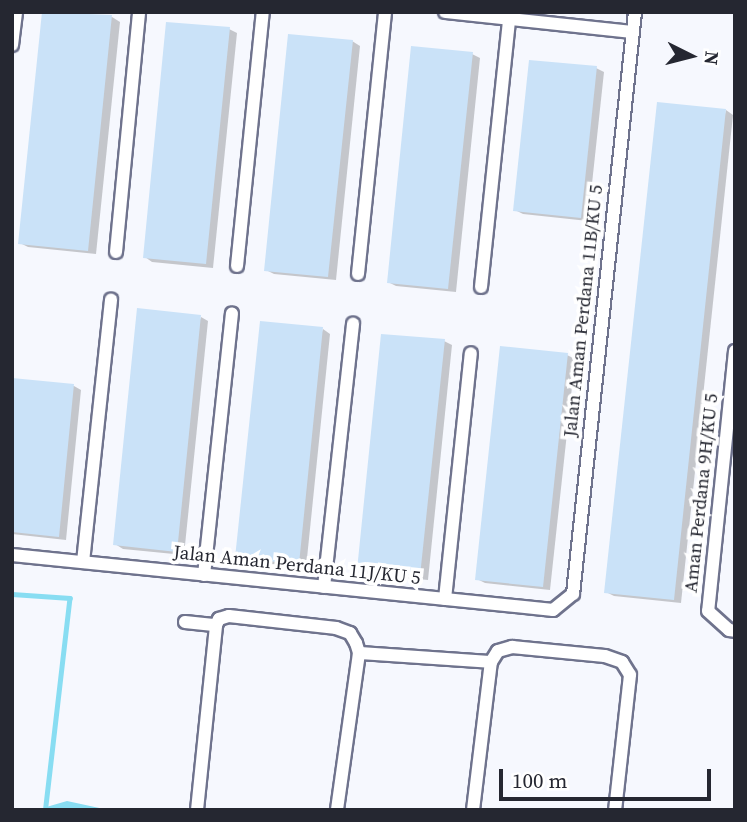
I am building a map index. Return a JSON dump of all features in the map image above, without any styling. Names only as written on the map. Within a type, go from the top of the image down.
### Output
[{"type":"street","points":[[12,45],[16,12]]},
{"type":"street","points":[[116,252],[139,12]]},
{"type":"street","points":[[237,266],[263,12]]},
{"type":"street","points":[[358,274],[385,12]]},
{"type":"street","points":[[446,12],[631,32]]},
{"type":"street","name":"Jalan Aman Perdana 11B/KU 5","points":[[573,594],[635,12]]},
{"type":"street","points":[[481,287],[509,19]]},
{"type":"street","points":[[83,562],[111,299]]},
{"type":"street","points":[[204,575],[232,313]]},
{"type":"street","points":[[324,587],[353,324]]},
{"type":"street","name":"Aman Perdana 9H/KU 5","points":[[732,630],[708,611],[735,351]]},
{"type":"street","points":[[445,599],[471,353]]},
{"type":"street","name":"Jalan Aman Perdana 11J/KU 5","points":[[12,555],[554,610],[573,594]]},
{"type":"street","points":[[197,810],[216,625],[219,618],[229,617],[336,628],[350,633],[359,653],[337,810]]},
{"type":"street","points":[[185,622],[216,625]]},
{"type":"street","points":[[473,810],[491,662],[498,651],[512,647],[605,656],[622,662],[630,675],[615,810]]},
{"type":"street","points":[[359,653],[491,662]]},
{"type":"water","points":[[67,801],[104,809],[105,810],[36,810]]},
{"type":"building","points":[[42,12],[112,15],[88,251],[18,244]]},
{"type":"building","points":[[166,22],[230,27],[206,264],[143,258]]},
{"type":"building","points":[[288,34],[353,40],[328,277],[264,271]]},
{"type":"building","points":[[411,46],[473,52],[448,289],[387,283]]},
{"type":"building","points":[[529,60],[597,66],[581,218],[513,211]]},
{"type":"building","points":[[657,102],[726,109],[674,600],[604,593]]},
{"type":"building","points":[[137,308],[201,315],[177,552],[113,545]]},
{"type":"building","points":[[260,321],[323,327],[299,564],[235,558]]},
{"type":"building","points":[[381,334],[445,339],[420,576],[357,570]]},
{"type":"building","points":[[500,346],[568,353],[543,587],[475,580]]},
{"type":"building","points":[[12,378],[74,384],[59,537],[12,532]]},
{"type":"waterway","points":[[12,594],[70,598],[46,807]]}]
